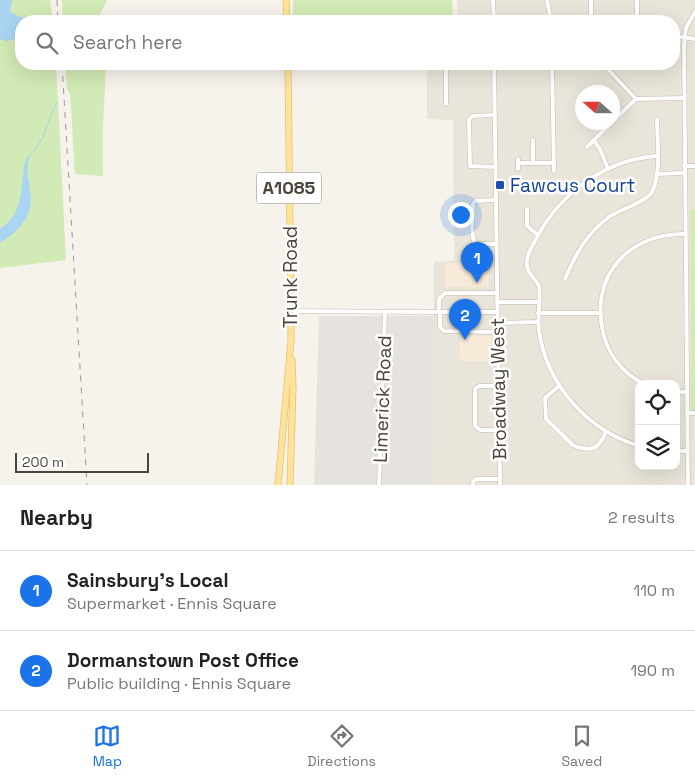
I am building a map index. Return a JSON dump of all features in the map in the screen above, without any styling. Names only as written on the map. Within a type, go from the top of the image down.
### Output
[{"type":"main road","points":[[286,0],[287,15]]},
{"type":"main road","name":"Trunk Road","points":[[278,485],[292,311],[288,70]]},
{"type":"main road","name":"Trunk Road","points":[[290,485],[293,386],[291,341]]},
{"type":"street","points":[[493,0],[494,15]]},
{"type":"street","points":[[546,0],[550,15]]},
{"type":"street","points":[[591,0],[592,15]]},
{"type":"street","points":[[637,0],[637,15]]},
{"type":"street","points":[[693,484],[688,484],[687,451],[684,98],[685,38],[688,22],[695,12]]},
{"type":"street","points":[[680,37],[695,40]]},
{"type":"street","points":[[446,70],[446,104]]},
{"type":"street","name":"Broadway West","points":[[494,70],[500,485]]},
{"type":"street","points":[[552,70],[554,171]]},
{"type":"street","points":[[609,70],[636,99]]},
{"type":"street","points":[[620,114],[636,99],[684,98]]},
{"type":"street","points":[[495,115],[472,116],[470,118],[470,165],[473,168],[495,167]]},
{"type":"street","points":[[565,279],[582,245],[603,222],[621,210],[648,198],[653,191],[657,156],[657,119]]},
{"type":"street","points":[[650,128],[657,128]]},
{"type":"street","points":[[587,147],[604,130]]},
{"type":"street","points":[[533,140],[533,163]]},
{"type":"street","points":[[594,141],[600,149],[608,169]]},
{"type":"street","points":[[635,445],[606,432],[580,412],[559,386],[546,358],[538,322],[539,286],[529,272],[526,263],[538,235],[552,214],[565,200],[588,181],[628,160],[657,156]]},
{"type":"street","points":[[518,169],[518,161],[554,163]]},
{"type":"street","points":[[684,166],[695,166]]},
{"type":"street","points":[[656,174],[684,173]]},
{"type":"street","points":[[496,200],[475,201],[473,213],[474,242],[477,244],[496,244]]},
{"type":"street","points":[[527,209],[527,226],[538,235]]},
{"type":"street","points":[[638,380],[626,372],[612,355],[603,333],[600,299],[604,286],[615,265],[638,244],[652,238],[671,234],[685,234]]},
{"type":"street","points":[[570,266],[576,268]]},
{"type":"street","points":[[497,293],[445,294],[440,299],[440,326],[442,330],[497,332]]},
{"type":"street","points":[[497,302],[538,302]]},
{"type":"street","points":[[292,311],[497,312]]},
{"type":"street","name":"Limerick Road","points":[[379,485],[385,312]]},
{"type":"street","points":[[538,313],[600,312]]},
{"type":"street","points":[[497,323],[538,322]]},
{"type":"street","points":[[498,386],[479,386],[475,389],[475,426],[479,430],[499,430]]},
{"type":"street","points":[[559,386],[545,398],[544,416],[548,421],[578,448],[594,448],[598,446],[606,432]]},
{"type":"street","points":[[680,392],[687,392]]},
{"type":"street","points":[[687,413],[695,413]]},
{"type":"street","points":[[680,451],[687,451]]},
{"type":"street","points":[[473,485],[476,479],[500,479]]},
{"type":"shaded area","points":[[457,0],[695,0],[695,209],[690,210],[691,411],[695,411],[695,485],[432,485],[434,262],[454,261],[453,120],[427,119],[427,70],[680,70],[680,15],[458,15]]},
{"type":"shaded area","points":[[445,263],[489,263],[489,287],[445,287]]},
{"type":"shaded area","points":[[319,316],[434,316],[432,485],[314,485]]},
{"type":"shaded area","points":[[460,336],[491,336],[491,361],[460,361]]},
{"type":"green space","points":[[0,0],[50,0],[52,15],[15,15],[15,70],[56,70],[66,260],[0,268]]},
{"type":"green space","points":[[62,0],[107,0],[100,15],[63,15]]},
{"type":"green space","points":[[293,0],[452,0],[453,15],[293,15]]},
{"type":"green space","points":[[65,70],[106,70],[103,176],[75,174],[70,94],[67,90]]},
{"type":"green space","points":[[690,209],[695,209],[695,411],[691,411]]},
{"type":"water","points":[[0,0],[12,0],[10,11],[17,15],[15,15],[15,39],[6,41],[0,39]]},
{"type":"water","points":[[28,156],[30,156],[27,176],[31,200],[28,215],[19,228],[0,243],[0,229],[7,224],[16,212],[24,165]]},
{"type":"waterway","points":[[30,156],[42,139],[55,105],[58,102]]},
{"type":"railway","points":[[57,0],[58,15]]},
{"type":"railway","points":[[62,70],[87,485]]},
{"type":"place","name":"Fawcus Court","points":[[500,185]]},
{"type":"place","name":"Sainsbury's Local","points":[[477,283]]},
{"type":"place","name":"Dormanstown Post Office","points":[[465,340]]}]
